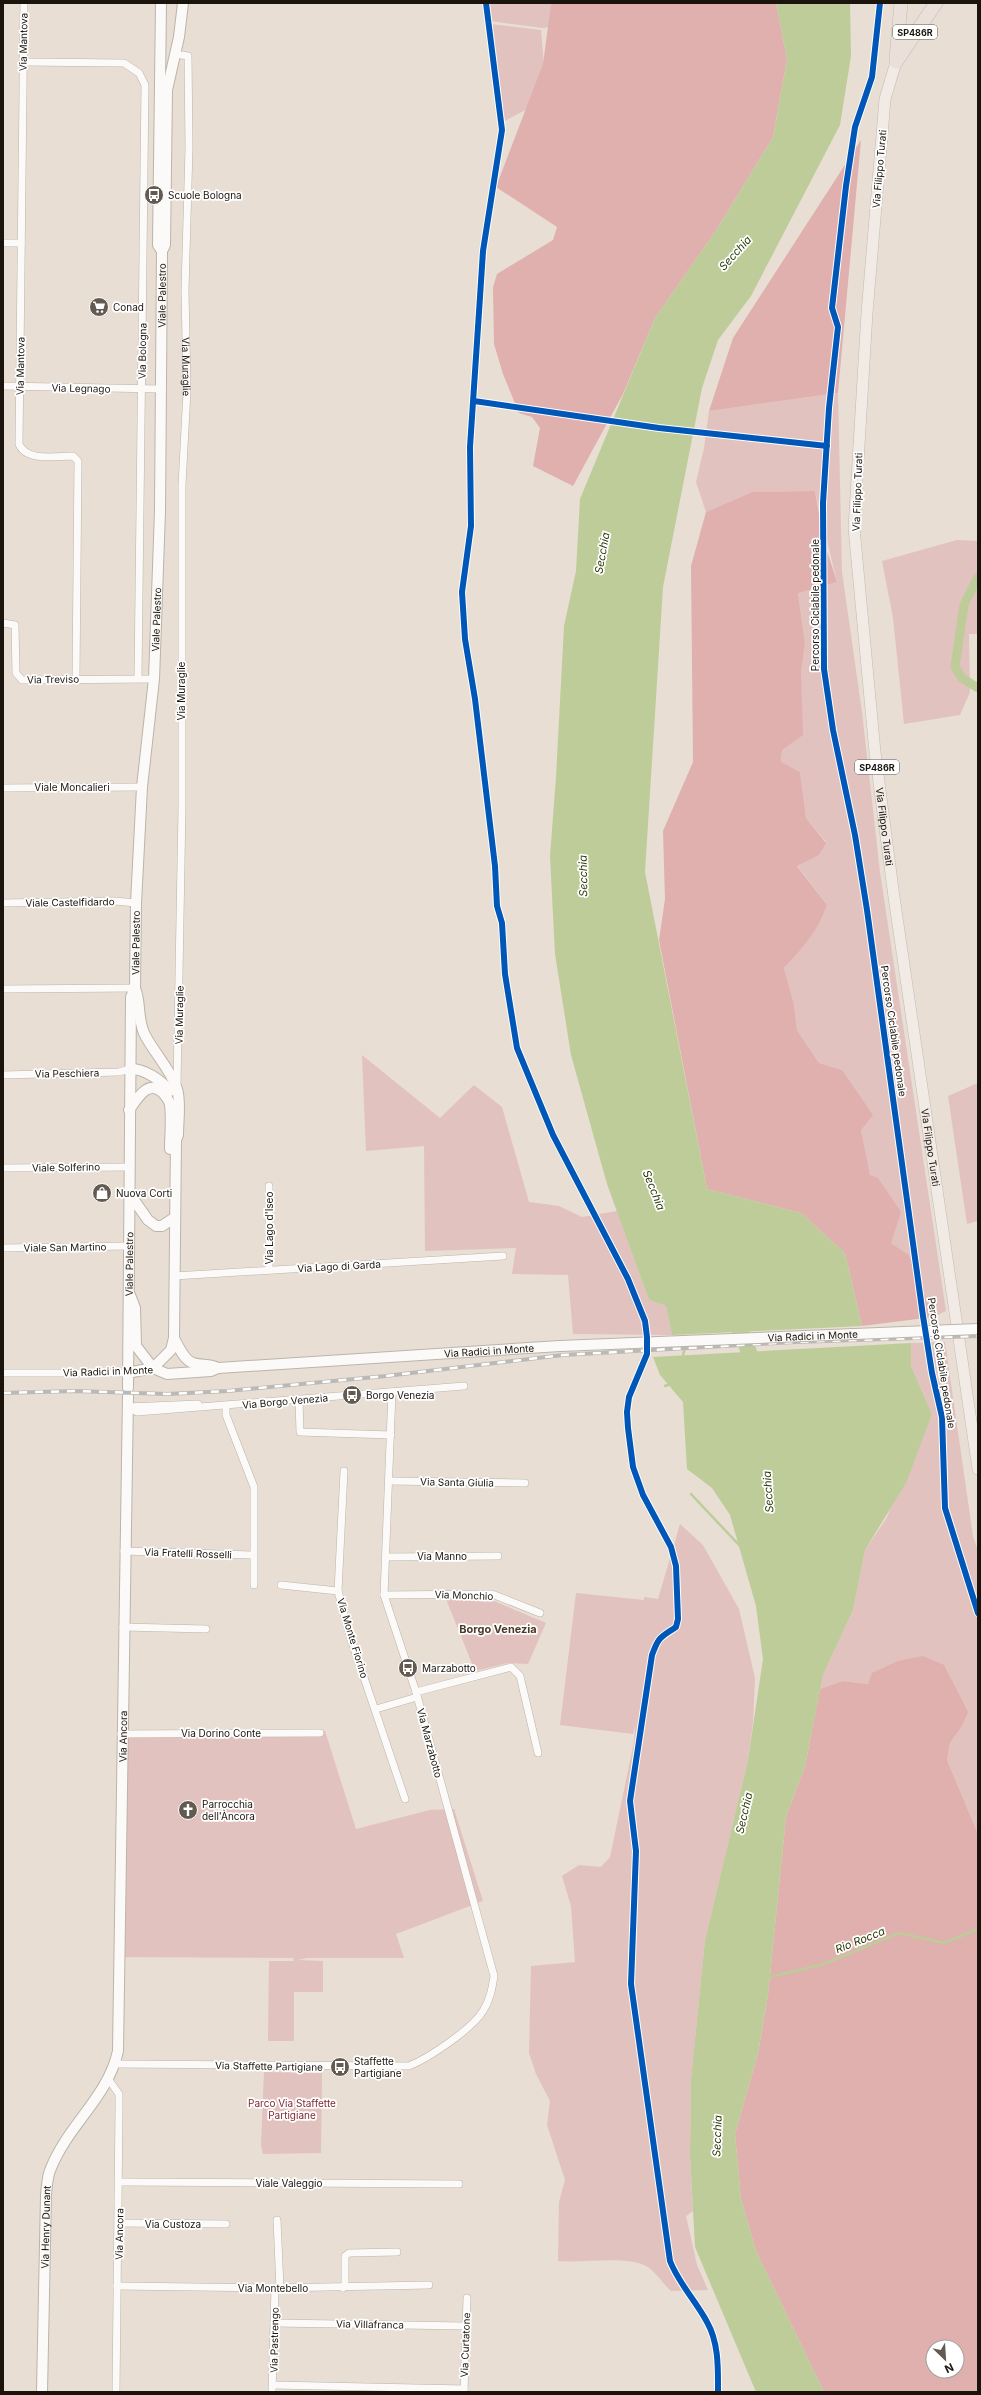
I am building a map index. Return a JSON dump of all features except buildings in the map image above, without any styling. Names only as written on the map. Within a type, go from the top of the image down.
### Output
[{"type":"highway","name":"SP486R","points":[[896,62],[901,3]]},
{"type":"highway","name":"SP486R","points":[[896,62],[936,3]]},
{"type":"main road","name":"Viale Palestro","points":[[161,3],[158,245],[162,251]]},
{"type":"main road","name":"Viale Palestro","points":[[177,1090],[167,1068],[145,1034],[138,1017],[138,996],[135,988],[136,903],[142,787],[154,679],[160,511],[162,251],[165,245],[167,90],[175,54],[183,3]]},
{"type":"main road","name":"Via Filippo Turati","points":[[896,62],[885,98],[867,313],[854,528],[875,752],[893,889],[978,1469]]},
{"type":"main road","name":"Viale Palestro","points":[[128,1392],[126,1373],[130,1167],[129,1110],[131,997],[135,988]]},
{"type":"main road","points":[[130,1069],[135,1069],[150,1075],[170,1090],[174,1102],[176,1140]]},
{"type":"main road","points":[[129,1110],[144,1090],[152,1088],[158,1089],[166,1096],[170,1104],[170,1172],[174,1179]]},
{"type":"main road","name":"Via Muraglie","points":[[153,1368],[172,1350],[174,1338],[174,1179],[176,1140],[178,1135],[177,1090]]},
{"type":"main road","points":[[129,1193],[151,1223],[162,1226],[174,1218]]},
{"type":"main road","points":[[127,1289],[135,1308],[136,1346],[153,1368]]},
{"type":"main road","name":"Via Radici in Monte","points":[[126,1373],[153,1368],[167,1374],[211,1371],[218,1368],[560,1346],[978,1329]]},
{"type":"main road","name":"Via Muraglie","points":[[174,1338],[180,1352],[192,1363],[212,1365],[218,1368]]},
{"type":"main road","name":"Via Ancora","points":[[108,2080],[115,2064],[118,2050],[121,1734],[128,1392]]},
{"type":"main road","name":"Via Henry Dunant","points":[[42,2392],[46,2195],[50,2169],[59,2150],[108,2080]]},
{"type":"street","name":"Via Mantova","points":[[24,3],[19,444],[22,450],[29,455],[73,456],[78,461],[76,678]]},
{"type":"street","name":"Via Muraglie","points":[[175,54],[188,56],[189,140],[185,290],[187,391],[182,493],[182,807],[177,1090]]},
{"type":"street","name":"Via Bologna","points":[[23,62],[124,63],[134,68],[143,79],[145,97],[138,678]]},
{"type":"street","points":[[3,243],[21,243]]},
{"type":"street","name":"Via Legnago","points":[[3,386],[160,389]]},
{"type":"street","name":"Via Treviso","points":[[3,623],[15,625],[16,673],[22,680],[76,678],[154,679]]},
{"type":"street","name":"Viale Moncalieri","points":[[3,788],[142,787]]},
{"type":"street","name":"Viale Castelfidardo","points":[[3,903],[115,901],[136,903]]},
{"type":"street","points":[[3,989],[135,988]]},
{"type":"street","name":"Via Peschiera","points":[[3,1075],[119,1072],[130,1069]]},
{"type":"street","name":"Viale Solferino","points":[[3,1168],[130,1167]]},
{"type":"street","name":"Via Lago d'Iseo","points":[[269,1270],[270,1186]]},
{"type":"street","name":"Viale San Martino","points":[[3,1248],[128,1246]]},
{"type":"street","name":"Via Lago di Garda","points":[[174,1276],[503,1256]]},
{"type":"street","name":"Via Radici in Monte","points":[[3,1373],[126,1373]]},
{"type":"street","name":"Via Borgo Venezia","points":[[128,1407],[222,1402],[226,1407],[464,1386]]},
{"type":"street","name":"Via Marzabotto","points":[[392,1392],[390,1481],[384,1594],[416,1695],[494,1976],[490,2000],[476,2020],[422,2061]]},
{"type":"street","points":[[299,1400],[300,1432],[391,1435]]},
{"type":"street","points":[[226,1407],[226,1415],[254,1487],[252,1555],[254,1585]]},
{"type":"street","name":"Via Monte Fiorino","points":[[344,1471],[338,1591],[352,1639],[405,1799]]},
{"type":"street","name":"Via Santa Giulia","points":[[390,1481],[525,1483]]},
{"type":"street","name":"Via Fratelli Rosselli","points":[[124,1551],[252,1555]]},
{"type":"street","name":"Via Manno","points":[[386,1557],[498,1556]]},
{"type":"street","points":[[281,1585],[338,1591]]},
{"type":"street","name":"Via Monchio","points":[[384,1594],[492,1594],[540,1613]]},
{"type":"street","points":[[123,1627],[206,1629]]},
{"type":"street","points":[[376,1709],[416,1695],[511,1667],[520,1676],[538,1753]]},
{"type":"street","name":"Via Dorino Conte","points":[[121,1734],[320,1733]]},
{"type":"street","name":"Via Staffette Partigiane","points":[[115,2064],[400,2067],[422,2061]]},
{"type":"street","name":"Via Ancora","points":[[108,2080],[118,2094],[119,2223],[116,2392]]},
{"type":"street","name":"Viale Valeggio","points":[[119,2182],[459,2184]]},
{"type":"street","name":"Via Pastrengo","points":[[272,2389],[274,2323],[277,2288],[277,2220]]},
{"type":"street","name":"Via Custoza","points":[[119,2223],[226,2224]]},
{"type":"street","points":[[343,2288],[346,2284],[345,2256],[348,2253],[397,2252]]},
{"type":"street","name":"Via Montebello","points":[[117,2286],[343,2288],[429,2285]]},
{"type":"street","name":"Via Curtatone","points":[[464,2390],[466,2298]]},
{"type":"street","name":"Via Villafranca","points":[[274,2323],[466,2326]]},
{"type":"street","points":[[272,2389],[464,2390]]},
{"type":"green space","points":[[488,3],[709,3],[709,7],[543,28],[490,21]]},
{"type":"green space","points":[[490,24],[541,30],[545,79],[531,107],[503,122]]},
{"type":"green space","points":[[838,393],[842,572],[862,712],[880,872],[946,1311],[933,1317],[909,1255],[891,1243],[870,1176],[861,1130],[842,1070],[819,1063],[797,1030],[794,1004],[784,968],[815,931],[827,905],[797,865],[819,855],[826,842],[806,818],[800,772],[781,763],[782,751],[801,674],[805,643],[798,592],[837,582],[815,491],[752,492],[706,512],[696,482],[704,448],[709,411]]},
{"type":"green space","points":[[957,540],[978,541],[978,634],[969,634],[970,692],[960,715],[904,724],[893,618],[882,561]]},
{"type":"green space","points":[[362,1055],[440,1118],[474,1085],[502,1107],[529,1202],[559,1206],[582,1217],[617,1211],[649,1300],[666,1306],[672,1335],[573,1334],[568,1275],[512,1274],[516,1248],[425,1251],[424,1146],[366,1151]]},
{"type":"green space","points":[[978,1083],[978,1221],[967,1224],[948,1096]]},
{"type":"green space","points":[[945,1342],[973,1536],[978,1551],[978,1834],[947,1760],[950,1743],[962,1726],[868,1684],[842,1681],[820,1689],[823,1675],[853,1610],[865,1550],[886,1519],[932,1414],[911,1366],[911,1343]]},
{"type":"green space","points":[[680,1524],[703,1545],[739,1609],[755,1678],[753,1723],[748,1760],[705,1940],[691,2079],[690,2155],[693,2211],[686,2216],[697,2265],[708,2290],[671,2291],[648,2267],[635,2262],[614,2260],[558,2261],[559,2202],[565,2180],[547,2125],[550,2101],[536,2074],[529,2053],[531,1966],[575,1962],[571,1906],[562,1876],[579,1865],[601,1867],[610,1857],[634,1742],[635,1725],[633,1734],[560,1725],[576,1593],[644,1600],[644,1597],[658,1599]]},
{"type":"green space","points":[[487,1598],[546,1623],[528,1664],[508,1663],[475,1671],[446,1599]]},
{"type":"green space","points":[[325,1731],[356,1829],[430,1810],[454,1809],[483,1901],[396,1934],[404,1958],[307,1958],[298,1960],[323,1961],[323,1992],[294,1992],[294,2041],[268,2041],[269,1961],[294,1961],[293,1958],[118,1957],[120,1734]]},
{"type":"green space","name":"Parco Via Staffette Partigiane","points":[[264,2072],[322,2073],[321,2153],[263,2154],[261,2145]]},
{"type":"shaded area","points":[[554,3],[776,3],[787,59],[773,137],[717,229],[655,318],[623,394],[573,486],[533,466],[540,428],[532,417],[519,413],[503,374],[494,344],[493,287],[497,274],[553,240],[557,227],[496,187],[543,64],[551,5]]},
{"type":"shaded area","points":[[861,140],[838,393],[709,411],[733,338]]},
{"type":"shaded area","points":[[815,491],[824,541],[837,582],[798,593],[805,643],[801,674],[803,735],[782,750],[781,762],[800,772],[806,818],[826,843],[819,855],[797,866],[827,905],[815,931],[784,968],[794,1004],[797,1030],[819,1063],[842,1070],[873,1115],[861,1130],[870,1175],[878,1178],[901,1212],[891,1243],[909,1255],[933,1317],[862,1326],[845,1253],[801,1213],[707,1189],[659,940],[665,899],[663,831],[693,762],[691,566],[706,512],[752,492]]},
{"type":"shaded area","points":[[923,1656],[944,1665],[968,1712],[962,1726],[950,1743],[947,1760],[978,1834],[978,2392],[824,2392],[756,2251],[741,2199],[735,2134],[758,2053],[768,1995],[786,1817],[805,1766],[820,1689],[842,1681],[868,1684],[872,1673],[898,1661]]},
{"type":"water","points":[[776,3],[850,3],[851,56],[840,125],[751,296],[718,340],[702,388],[663,587],[645,872],[707,1189],[801,1213],[845,1253],[862,1326],[672,1335],[666,1306],[649,1300],[607,1184],[571,1055],[555,954],[550,856],[564,626],[576,571],[580,499],[655,318],[717,229],[773,137],[787,59]]},
{"type":"water","points":[[911,1343],[911,1366],[932,1414],[906,1483],[865,1550],[853,1610],[823,1675],[805,1766],[786,1817],[768,1995],[758,2053],[735,2134],[741,2199],[756,2251],[824,2392],[756,2392],[695,2247],[690,2155],[691,2079],[705,1940],[748,1760],[763,1659],[756,1606],[730,1515],[712,1488],[687,1469],[683,1402],[660,1375],[653,1357]]},
{"type":"waterway","points":[[978,577],[964,605],[955,667],[962,678],[978,688]]},
{"type":"waterway","name":"Secchia","points":[[727,1317],[738,1325],[757,1372]]},
{"type":"waterway","points":[[682,1359],[686,1344]]},
{"type":"waterway","points":[[665,1386],[670,1384]]},
{"type":"waterway","points":[[691,1494],[740,1546]]},
{"type":"waterway","name":"Rio Rocca","points":[[770,1977],[824,1964],[899,1933],[944,1943],[978,1929]]},
{"type":"railway","points":[[3,1393],[74,1391],[167,1394],[228,1391],[386,1376],[563,1355],[795,1342],[978,1336]]},
{"type":"cycle path","points":[[486,3],[502,130],[483,251],[470,447],[471,526],[462,592],[465,639],[475,699],[495,866],[497,906],[502,923],[505,974],[517,1048],[553,1135],[628,1279],[645,1321],[647,1354],[629,1397],[627,1412],[628,1428],[633,1467],[643,1495],[671,1547],[676,1566],[678,1619],[676,1627],[658,1641],[652,1655],[630,1801],[636,1851],[631,1984],[670,2261],[678,2277],[703,2314],[711,2330],[716,2347],[718,2392]]},
{"type":"cycle path","name":"Percorso Ciclabile pedonale","points":[[880,3],[872,77],[855,127],[846,186],[832,308],[838,327],[829,408],[823,503],[824,669],[833,730],[855,835],[867,910],[923,1316],[932,1373],[942,1417],[945,1508],[978,1613]]},
{"type":"cycle path","points":[[474,401],[659,428],[827,446]]},
{"type":"place","name":"Scuole Bologna","points":[[154,195]]},
{"type":"place","name":"Conad","points":[[99,307]]},
{"type":"place","name":"Nuova Corti","points":[[102,1193]]},
{"type":"place","name":"Borgo Venezia","points":[[352,1395]]},
{"type":"place","name":"Marzabotto","points":[[408,1668]]},
{"type":"place","name":"Parrocchia dell'Àncora","points":[[188,1810]]},
{"type":"place","name":"Staffette Partigiane","points":[[340,2067]]},
{"type":"district","name":"Borgo Venezia","points":[[498,1629]]}]
